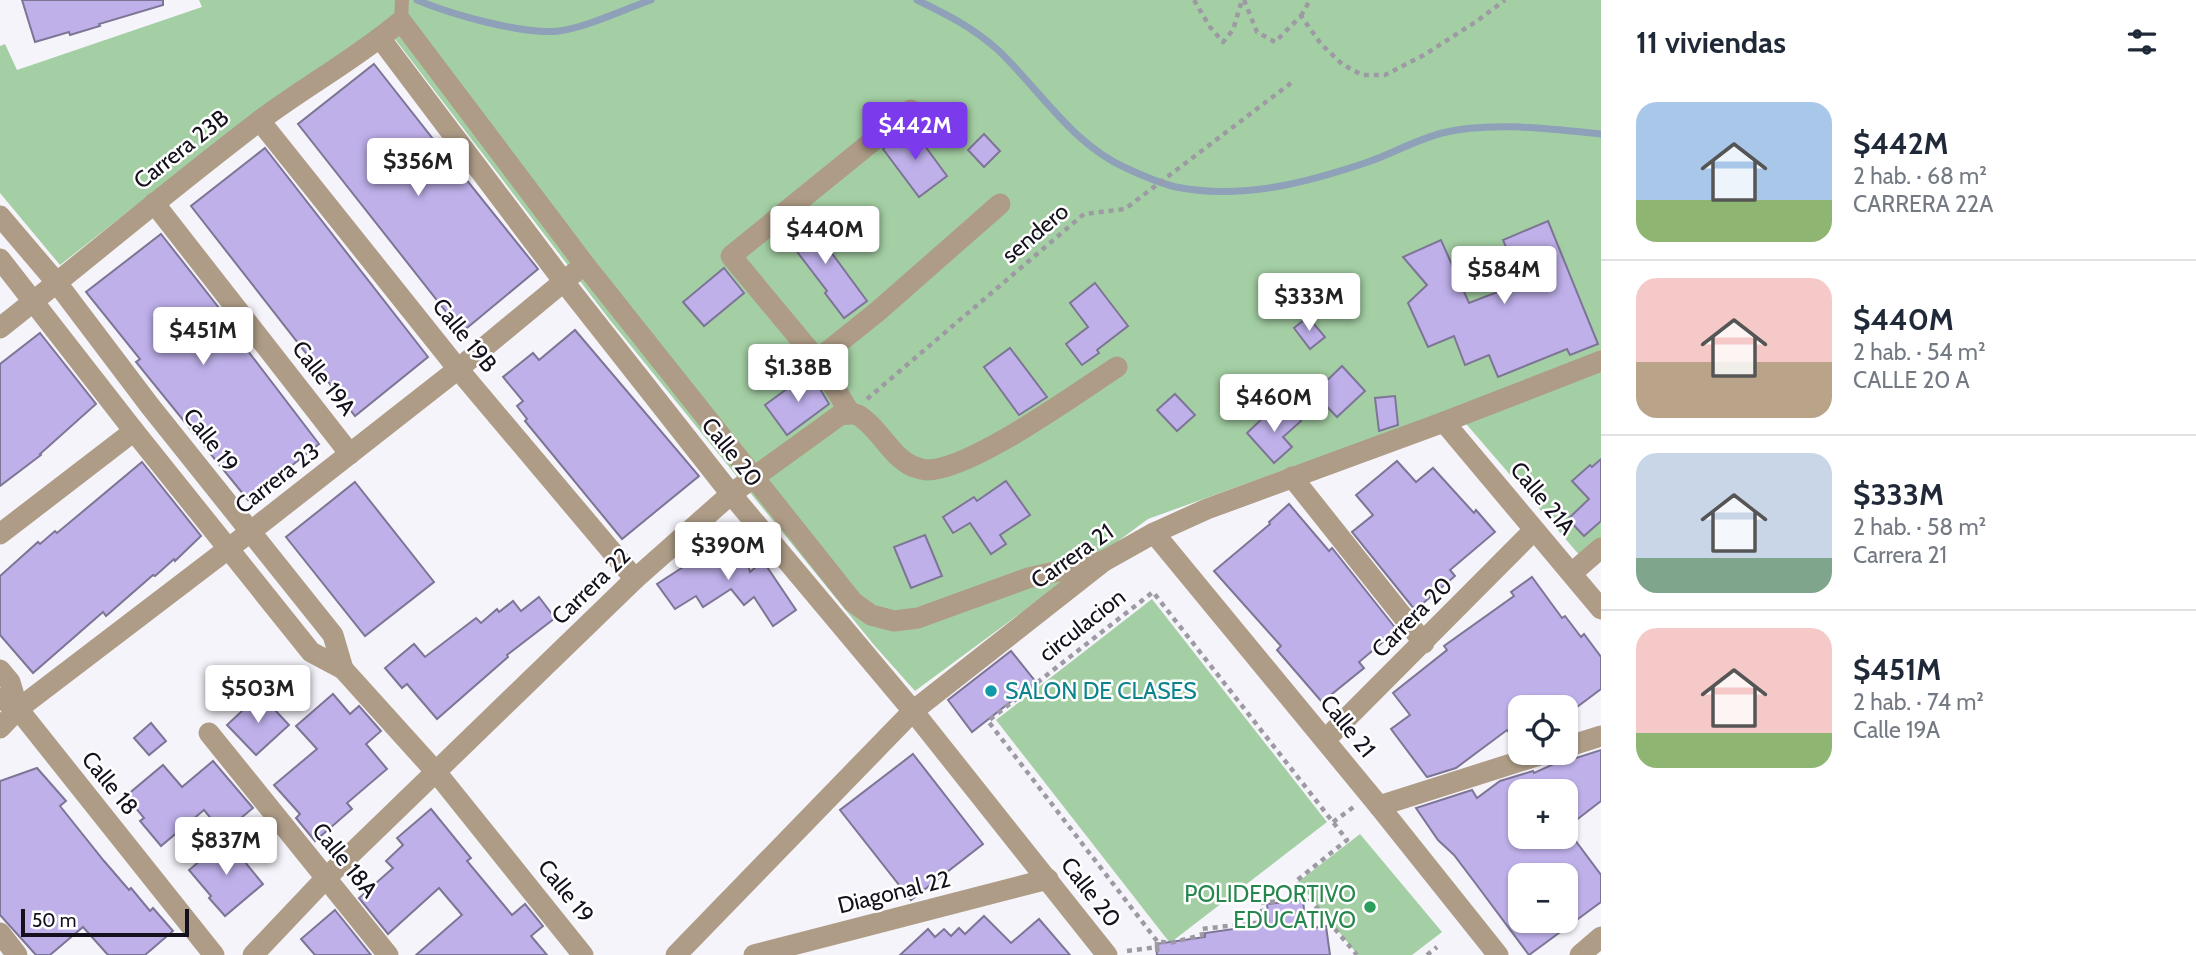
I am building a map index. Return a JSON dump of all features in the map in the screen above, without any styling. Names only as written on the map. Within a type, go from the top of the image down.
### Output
[{"type":"street","name":"Carrera 23B","points":[[0,328],[260,121],[380,38],[402,10]]},
{"type":"street","points":[[402,10],[584,265],[853,602],[871,615],[894,621],[918,618],[1028,578],[1104,561]]},
{"type":"street","name":"Calle 20","points":[[380,38],[564,282],[731,494],[913,711],[1048,879],[1117,953]]},
{"type":"street","points":[[911,110],[731,256],[817,360],[850,413],[860,416],[899,458],[912,466],[927,470],[966,459],[999,443],[1117,367]]},
{"type":"street","name":"Calle 19B","points":[[260,121],[458,369],[635,579]]},
{"type":"street","name":"Calle 19A","points":[[155,203],[350,454]]},
{"type":"street","points":[[817,360],[877,312],[1000,204]]},
{"type":"street","name":"Calle 19","points":[[0,216],[57,283],[150,406],[333,635],[343,669]]},
{"type":"street","name":"Calle 19","points":[[0,258],[134,432],[311,652],[343,669],[436,772],[583,955]]},
{"type":"street","name":"Carrera 23","points":[[0,728],[9,704],[250,532],[458,369],[584,265]]},
{"type":"street","name":"Carrera 21","points":[[676,955],[913,711],[1104,561],[1154,533],[1207,509],[1601,361]]},
{"type":"street","name":"Carrera 22","points":[[253,955],[326,879],[635,579],[753,477],[840,415],[850,413]]},
{"type":"street","name":"Calle 21A","points":[[1444,422],[1601,609]]},
{"type":"street","points":[[0,534],[134,432]]},
{"type":"street","points":[[1292,477],[1423,643]]},
{"type":"street","name":"Carrera 20","points":[[1325,740],[1534,530]]},
{"type":"street","name":"Calle 21","points":[[1154,533],[1325,740],[1371,803],[1498,955]]},
{"type":"street","points":[[1572,573],[1601,548]]},
{"type":"street","name":"Calle 18","points":[[0,670],[10,682],[9,704],[214,955]]},
{"type":"street","name":"Calle 18A","points":[[209,733],[388,955]]},
{"type":"street","points":[[1578,743],[1601,736]]},
{"type":"street","points":[[1371,803],[1508,764]]},
{"type":"street","name":"Diagonal 22","points":[[754,955],[1048,879]]},
{"type":"street","points":[[0,933],[17,955]]},
{"type":"street","points":[[1580,955],[1601,937]]},
{"type":"path","points":[[1194,0],[1210,27],[1223,42],[1233,30],[1243,0]]},
{"type":"path","points":[[1243,0],[1257,32],[1275,42],[1301,16],[1310,0]]},
{"type":"path","points":[[1301,16],[1321,44],[1342,64],[1362,75],[1385,75],[1424,55],[1477,22],[1505,0]]},
{"type":"path","name":"sendero","points":[[850,413],[1084,214],[1125,209],[1291,83]]},
{"type":"path","name":"circulacion","points":[[1157,944],[988,721],[1153,592],[1347,840],[1296,882],[1308,898]]},
{"type":"path","points":[[1333,822],[1371,803]]},
{"type":"path","points":[[1117,953],[1202,935],[1201,929],[1264,922],[1261,903],[1308,898],[1357,955]]},
{"type":"path","points":[[1157,944],[1158,955]]},
{"type":"path","points":[[1427,955],[1437,947]]},
{"type":"green space","points":[[199,0],[1601,0],[1601,541],[1581,557],[1455,411],[1148,519],[915,691],[874,645],[609,319],[385,26],[254,113],[60,265],[0,193],[0,46],[5,44],[17,70],[202,7]]},
{"type":"green space","points":[[1152,599],[1327,822],[1170,943],[996,720]]},
{"type":"green space","name":"POLIDEPORTIVO EDUCATIVO","points":[[1360,834],[1442,932],[1412,955],[1358,955],[1298,882]]},
{"type":"building","points":[[22,0],[163,0],[163,5],[70,35],[69,32],[35,42]]},
{"type":"building","points":[[374,64],[441,149],[445,146],[456,161],[453,163],[538,269],[462,332],[298,124]]},
{"type":"building","points":[[911,127],[947,176],[919,197],[883,149]]},
{"type":"building","points":[[984,134],[1000,151],[984,167],[968,150]]},
{"type":"building","points":[[265,148],[428,357],[355,416],[191,206]]},
{"type":"building","points":[[803,214],[867,301],[844,318],[782,232]]},
{"type":"building","points":[[1548,221],[1598,344],[1570,355],[1567,349],[1498,377],[1489,355],[1465,365],[1454,336],[1428,347],[1408,303],[1427,285],[1403,257],[1441,240],[1469,303],[1521,283],[1503,240]]},
{"type":"building","points":[[161,234],[241,336],[238,338],[319,444],[248,500],[136,362],[140,359],[86,292]]},
{"type":"building","points":[[724,268],[744,293],[704,326],[683,302]]},
{"type":"building","points":[[1095,283],[1128,326],[1082,365],[1066,344],[1088,327],[1070,303]]},
{"type":"building","points":[[1308,317],[1325,337],[1310,349],[1294,328]]},
{"type":"building","points":[[575,330],[699,476],[622,539],[525,421],[527,419],[517,406],[523,401],[503,377],[533,353],[539,360]]},
{"type":"building","points":[[40,333],[96,404],[41,455],[0,486],[0,364]]},
{"type":"building","points":[[1010,348],[1047,397],[1019,415],[984,367]]},
{"type":"building","points":[[1342,366],[1365,391],[1337,417],[1314,393]]},
{"type":"building","points":[[810,372],[829,404],[787,435],[765,405]]},
{"type":"building","points":[[1175,394],[1195,415],[1177,431],[1157,410]]},
{"type":"building","points":[[1395,396],[1398,425],[1379,431],[1375,398]]},
{"type":"building","points":[[1289,408],[1301,421],[1283,437],[1292,447],[1274,463],[1247,433],[1265,416],[1271,423]]},
{"type":"building","points":[[1601,459],[1601,521],[1584,536],[1568,519],[1589,499],[1572,481]]},
{"type":"building","points":[[1397,461],[1416,482],[1433,468],[1495,532],[1450,570],[1455,576],[1415,610],[1352,532],[1373,515],[1356,495]]},
{"type":"building","points":[[142,462],[201,536],[175,561],[174,559],[153,575],[106,616],[103,612],[33,673],[0,635],[0,576],[38,542],[40,544],[55,531],[57,533]]},
{"type":"building","points":[[1006,481],[1030,515],[1000,535],[1006,544],[991,554],[970,523],[953,533],[943,517],[974,497],[977,501]]},
{"type":"building","points":[[355,482],[434,582],[365,636],[286,537]]},
{"type":"building","points":[[1289,504],[1329,551],[1332,548],[1397,630],[1359,662],[1364,668],[1322,702],[1277,650],[1281,646],[1214,571],[1270,524],[1269,522]]},
{"type":"building","points":[[925,535],[942,576],[911,588],[894,547]]},
{"type":"building","points":[[741,542],[750,572],[763,561],[796,610],[773,626],[754,597],[744,605],[731,589],[703,607],[696,596],[675,609],[657,584],[700,556],[699,553]]},
{"type":"building","points":[[1532,577],[1562,618],[1565,616],[1581,637],[1584,634],[1601,657],[1601,689],[1578,706],[1578,695],[1508,695],[1508,731],[1456,768],[1427,777],[1391,729],[1410,715],[1393,693],[1447,650],[1444,646],[1514,596],[1511,592]]},
{"type":"building","points":[[539,597],[555,618],[507,655],[508,657],[437,719],[407,684],[402,688],[385,668],[414,644],[425,657],[476,618],[481,623],[497,609],[499,612],[513,601],[521,611]]},
{"type":"building","name":"SALON DE CLASES","points":[[1011,651],[1036,682],[972,732],[948,700]]},
{"type":"building","points":[[260,694],[289,725],[256,755],[227,725]]},
{"type":"building","points":[[333,694],[350,714],[359,706],[381,731],[366,744],[387,769],[347,803],[352,809],[315,841],[296,818],[300,814],[274,785],[317,749],[296,726]]},
{"type":"building","points":[[151,723],[166,741],[149,755],[134,738]]},
{"type":"building","points":[[1601,750],[1601,801],[1578,819],[1578,779],[1508,779],[1508,849],[1578,849],[1578,844],[1601,875],[1601,902],[1578,919],[1578,863],[1508,863],[1508,927],[1454,855],[1438,840],[1416,808],[1472,790],[1477,798],[1500,781],[1533,771],[1534,773],[1552,765],[1578,765],[1578,757]]},
{"type":"building","points":[[913,754],[983,844],[911,900],[840,810]]},
{"type":"building","points":[[213,761],[253,808],[223,833],[204,810],[161,846],[140,821],[144,818],[126,796],[163,765],[182,787]]},
{"type":"building","points":[[37,768],[66,801],[60,806],[104,861],[129,890],[131,888],[150,911],[153,908],[173,931],[145,955],[108,955],[83,927],[50,955],[36,955],[0,915],[0,781]]},
{"type":"building","points":[[431,809],[471,858],[467,861],[512,915],[525,904],[543,926],[531,936],[547,955],[416,955],[462,915],[439,888],[388,934],[359,898],[393,868],[386,861],[403,845],[397,838]]},
{"type":"building","points":[[226,839],[263,884],[225,916],[189,870]]},
{"type":"building","points":[[1303,900],[1306,929],[1326,926],[1330,955],[1157,955],[1156,944],[1205,937],[1205,933],[1269,924],[1267,904]]},
{"type":"building","points":[[335,910],[371,955],[315,955],[301,939]]},
{"type":"building","points":[[984,916],[1011,943],[1039,919],[1070,955],[900,955],[928,929],[935,937],[944,929],[951,936],[959,928],[965,934]]},
{"type":"building","points":[[1512,933],[1559,933],[1529,955]]},
{"type":"waterway","points":[[417,0],[507,27],[544,31],[581,26],[651,0]]},
{"type":"waterway","points":[[917,0],[959,22],[998,50],[1073,131],[1107,158],[1176,187],[1225,192],[1297,183],[1368,162],[1432,136],[1461,129],[1521,127],[1601,134]]},
{"type":"place","name":"SALON DE CLASES","points":[[991,691]]},
{"type":"place","name":"POLIDEPORTIVO EDUCATIVO","points":[[1370,907]]}]
